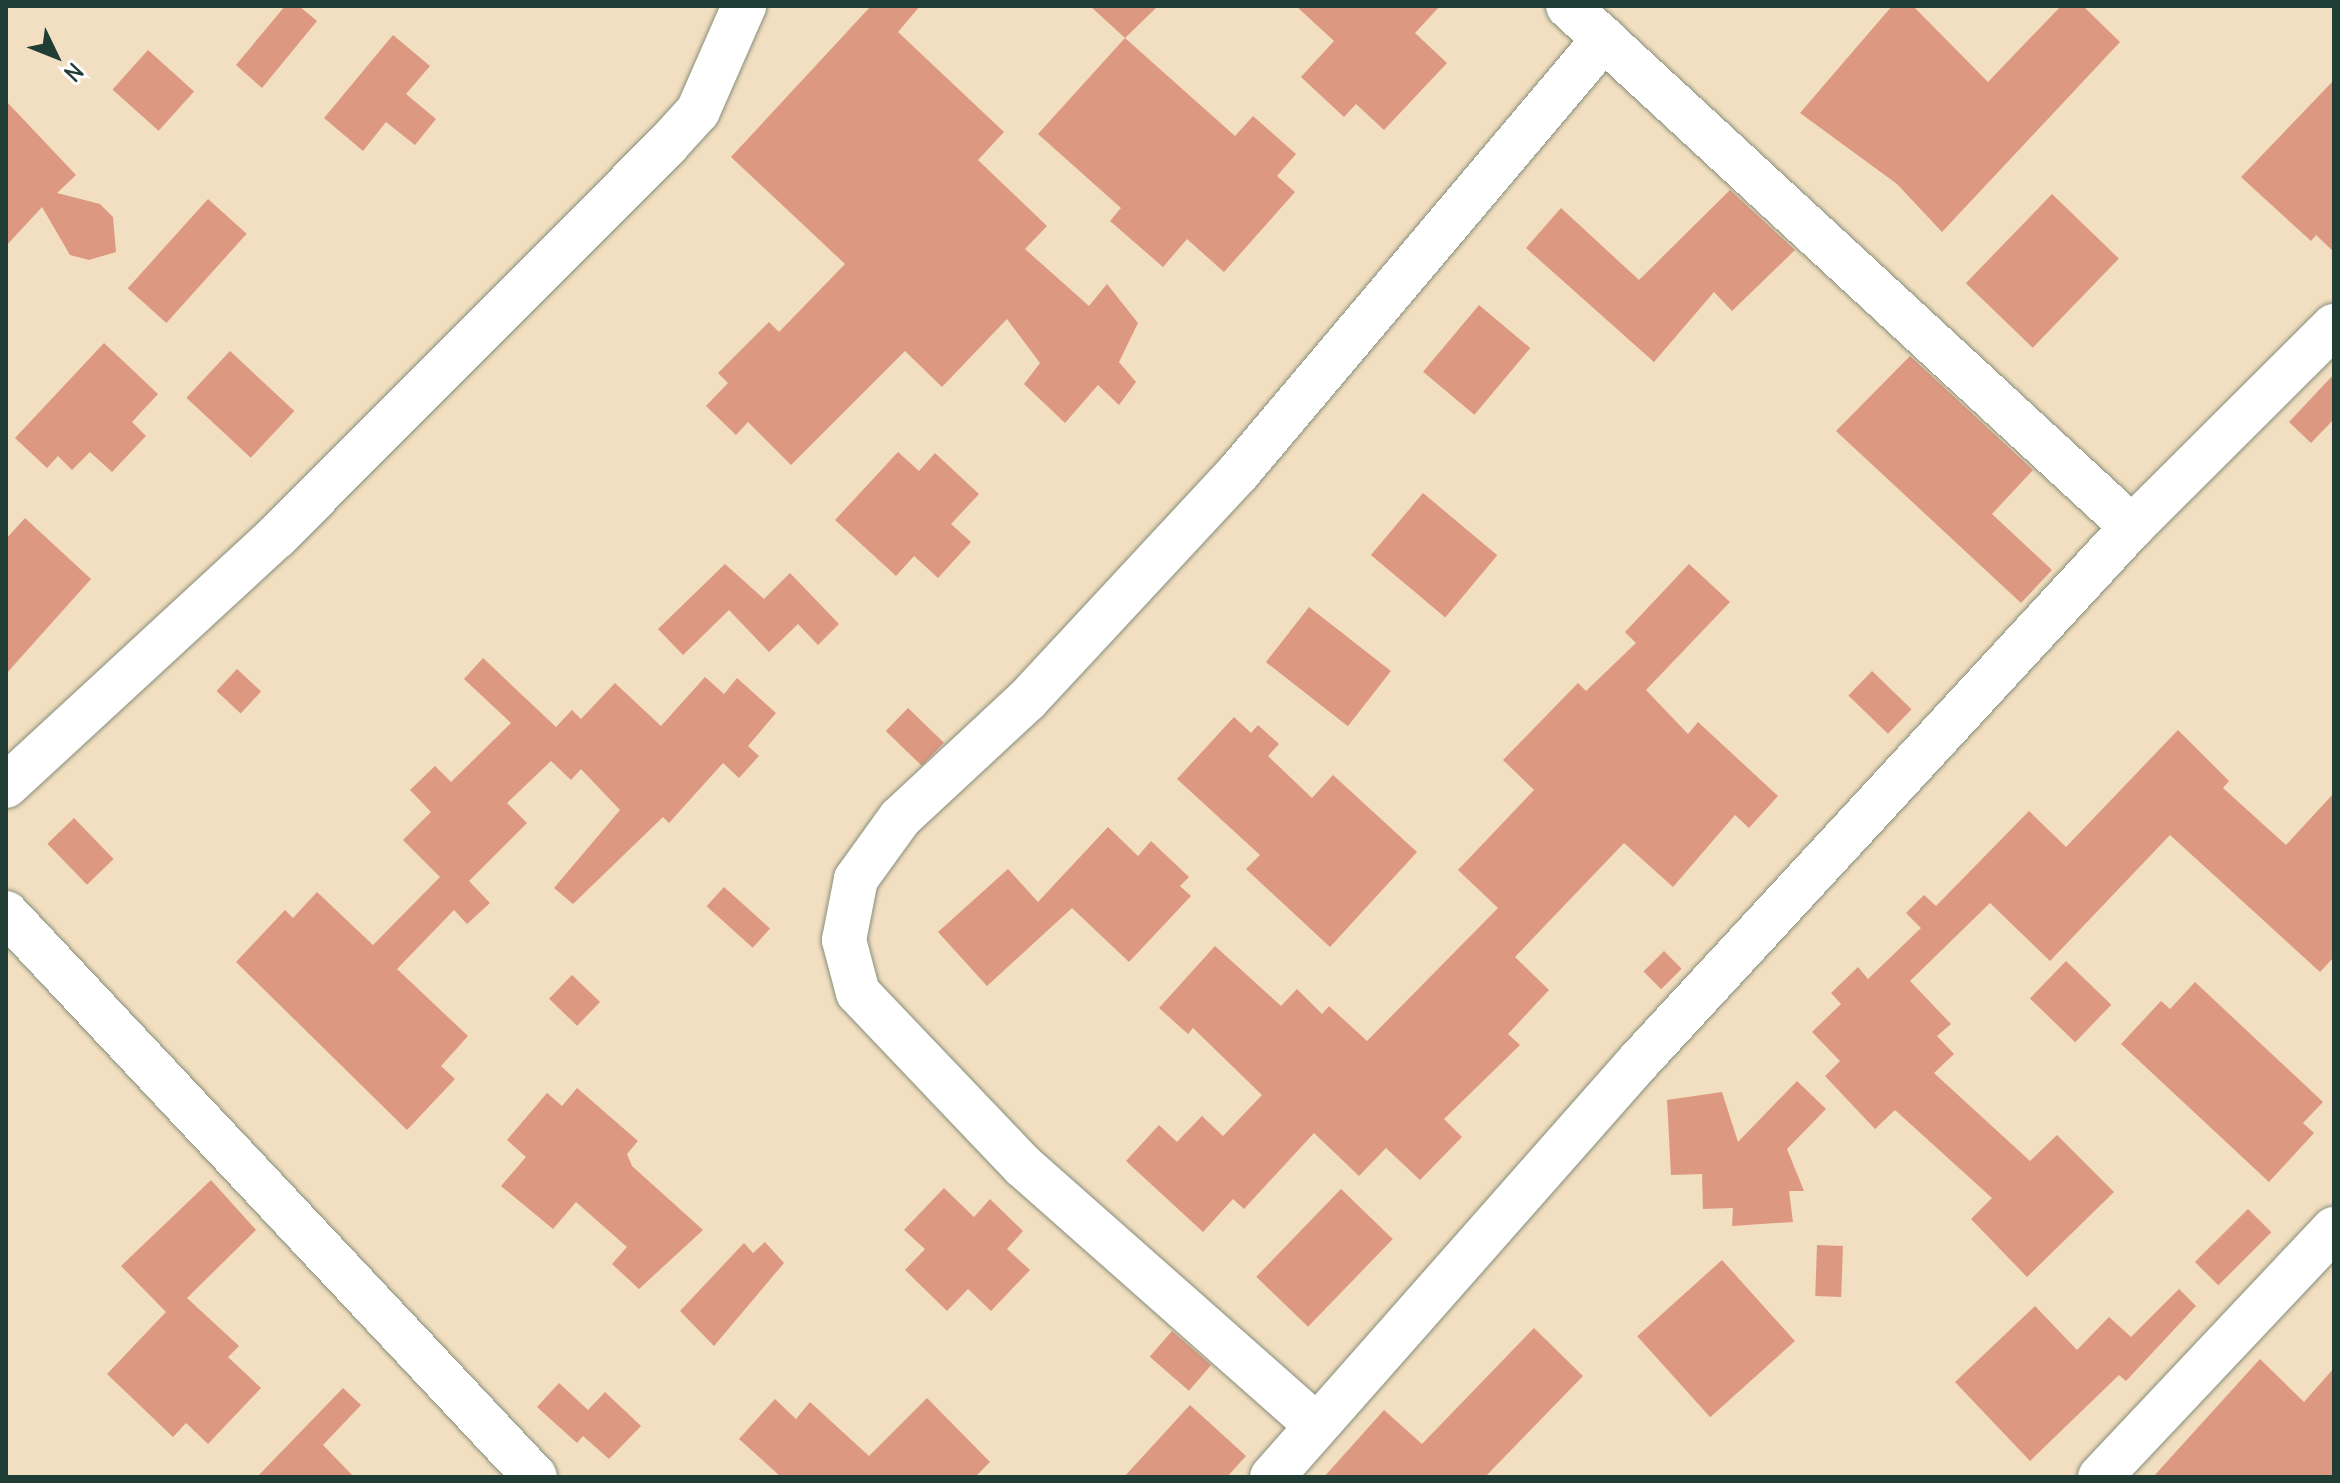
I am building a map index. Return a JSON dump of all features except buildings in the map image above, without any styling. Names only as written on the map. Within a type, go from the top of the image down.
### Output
[{"type":"street","points":[[6,786],[242,569],[667,145],[698,111],[744,6]]},
{"type":"street","points":[[1568,6],[2132,527]]},
{"type":"street","points":[[1316,1425],[1023,1166],[878,1017],[858,993],[844,940],[856,879],[900,818],[1027,700],[1238,473],[1604,39]]},
{"type":"street","points":[[1272,1477],[1639,1061],[2132,527],[2334,326]]},
{"type":"street","points":[[6,913],[535,1477]]},
{"type":"street","points":[[2100,1477],[2334,1229]]}]
